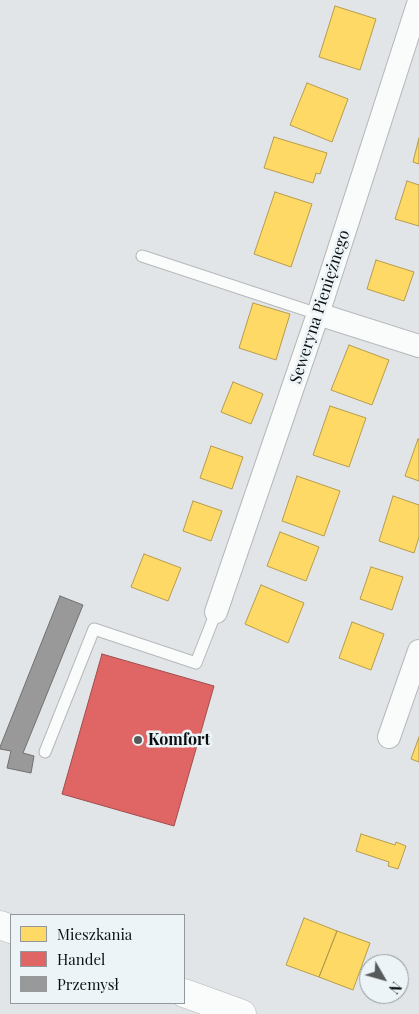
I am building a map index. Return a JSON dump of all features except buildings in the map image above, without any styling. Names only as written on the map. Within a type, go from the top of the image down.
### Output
[{"type":"street","name":"Seweryna Pieniężnego","points":[[216,612],[318,314],[419,1]]},
{"type":"street","points":[[318,314],[419,346]]},
{"type":"street","points":[[389,737],[419,651]]},
{"type":"street","points":[[185,994],[210,1009],[242,1014]]},
{"type":"lane","points":[[142,256],[318,314]]},
{"type":"lane","points":[[45,752],[94,629],[196,663],[216,612]]},
{"type":"place","name":"Komfort","points":[[138,740]]}]
